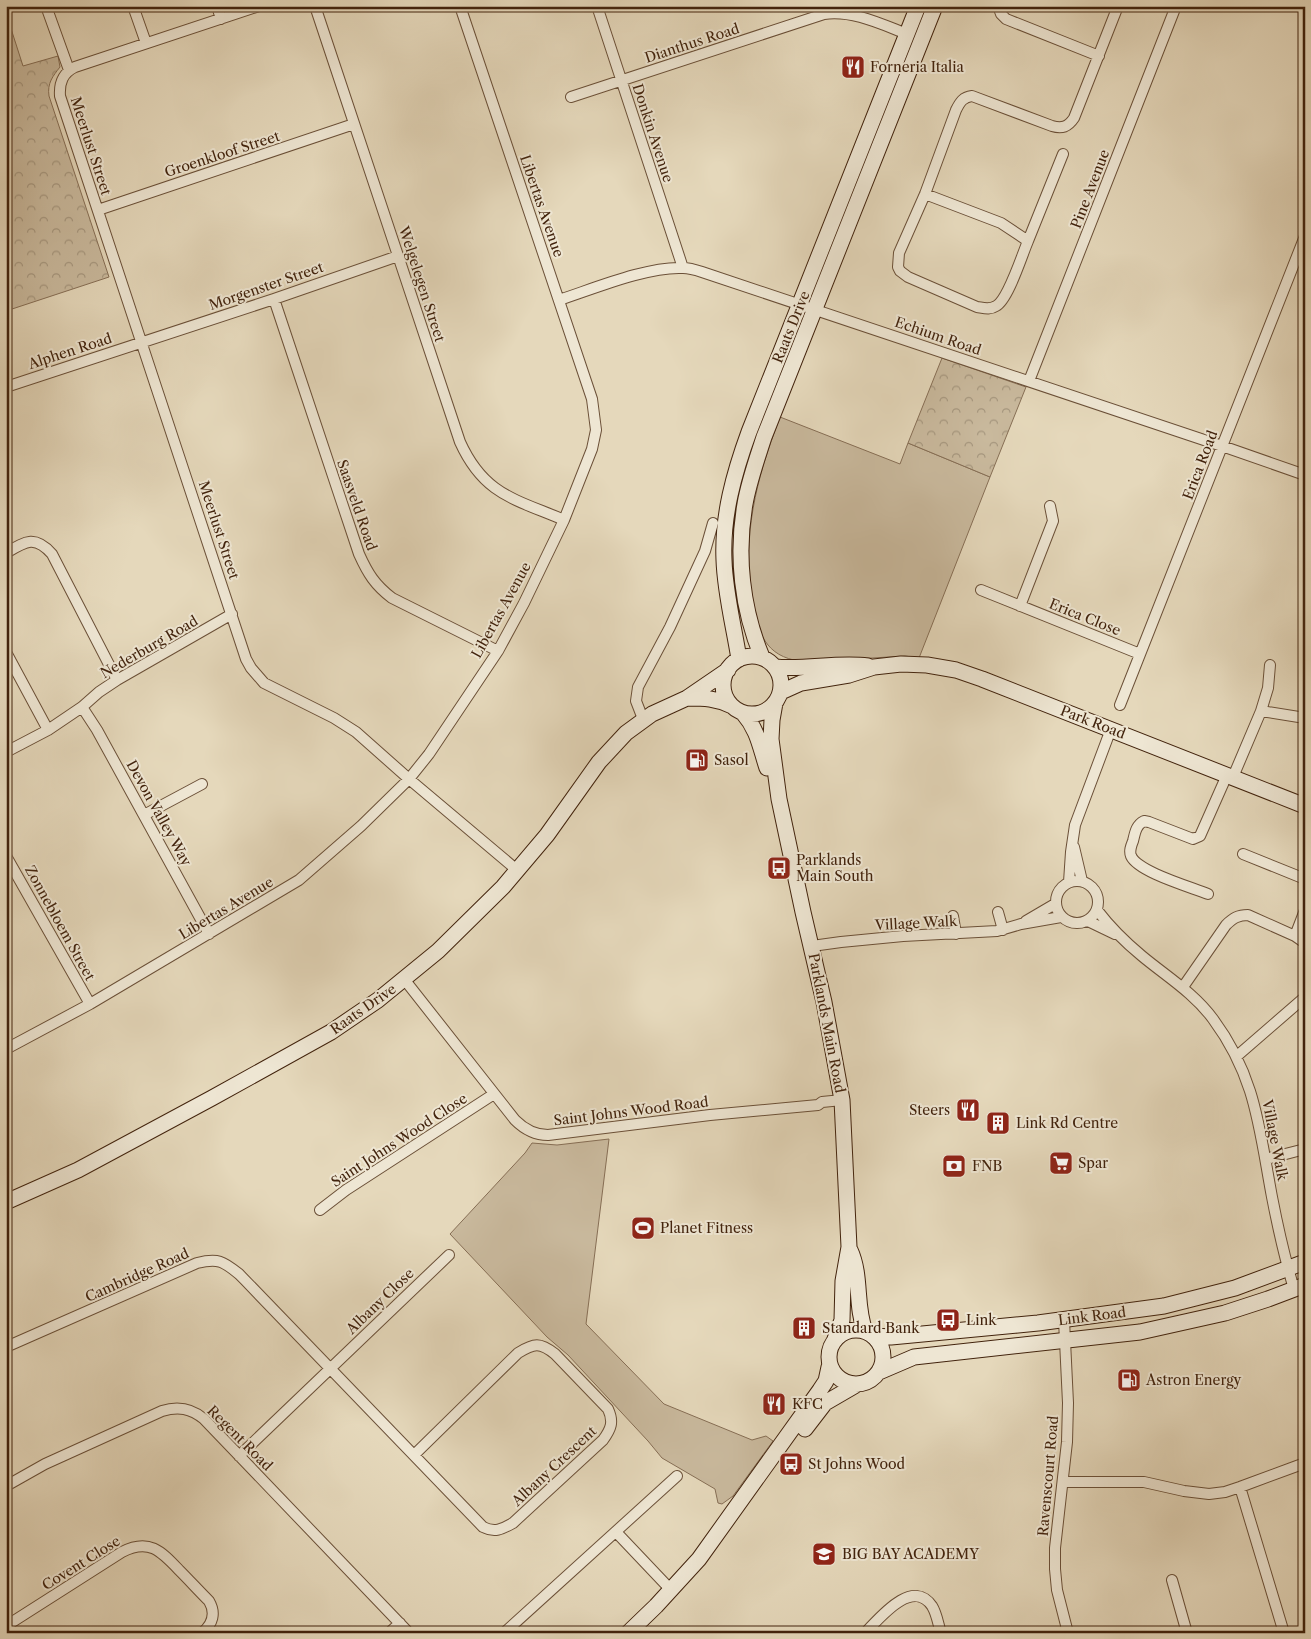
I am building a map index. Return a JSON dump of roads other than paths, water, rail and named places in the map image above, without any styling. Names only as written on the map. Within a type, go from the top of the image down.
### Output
[{"type":"street","points":[[46,6],[69,70],[260,6]]},
{"type":"street","points":[[133,6],[146,44]]},
{"type":"street","points":[[217,6],[221,19]]},
{"type":"street","name":"Welgelegen Street","points":[[315,6],[460,442],[469,460],[490,486],[504,495],[564,520]]},
{"type":"street","name":"Libertas Avenue","points":[[6,1049],[90,1004],[299,880],[362,826],[409,779],[429,754],[498,651],[524,603],[564,520],[592,449],[596,430],[592,400],[460,6]]},
{"type":"street","name":"Donkin Avenue","points":[[597,6],[684,268]]},
{"type":"street","name":"Raats Drive","points":[[6,1202],[87,1166],[307,1046],[354,1016],[404,979],[457,934],[517,870],[547,835],[605,755],[626,733],[643,719],[687,698],[733,664],[724,561],[726,512],[733,478],[918,6]]},
{"type":"street","name":"Raats Drive","points":[[762,657],[751,631],[743,585],[741,551],[745,504],[750,484],[764,437],[935,6]]},
{"type":"street","points":[[998,6],[1001,14],[1006,18],[1099,56]]},
{"type":"street","points":[[1063,154],[1006,295],[998,306],[985,309],[977,307],[908,277],[900,271],[898,267],[899,253],[925,194],[956,110],[962,100],[968,97],[978,98],[1052,126],[1065,127],[1074,118],[1118,6]]},
{"type":"street","name":"Pine Avenue","points":[[1029,381],[1176,6]]},
{"type":"street","name":"Dianthus Road","points":[[572,97],[835,12],[848,14],[908,34]]},
{"type":"street","name":"Meerlust Street","points":[[69,70],[61,81],[60,96],[246,658],[251,668],[260,679],[269,685],[334,718],[356,732],[517,870]]},
{"type":"street","name":"Groenkloof Street","points":[[98,210],[354,124]]},
{"type":"street","points":[[925,194],[1000,223],[1028,241]]},
{"type":"street","name":"Erica Road","points":[[1120,705],[1305,236]]},
{"type":"street","name":"Morgenster Street","points":[[142,342],[398,256]]},
{"type":"street","name":"Echium Road","points":[[559,300],[660,269],[684,268],[702,272],[1305,475]]},
{"type":"street","name":"Saasveld Road","points":[[274,299],[359,554],[370,578],[392,598],[498,651]]},
{"type":"street","name":"Alphen Road","points":[[6,387],[142,342]]},
{"type":"street","points":[[1020,606],[1053,521],[1050,506]]},
{"type":"street","points":[[643,719],[636,701],[638,687],[670,627],[705,551],[712,523]]},
{"type":"street","points":[[6,553],[31,541],[38,542],[52,554],[117,680]]},
{"type":"street","name":"Erica Close","points":[[981,590],[1140,654]]},
{"type":"street","name":"Nederburg Road","points":[[6,752],[48,730],[117,680],[232,614]]},
{"type":"street","points":[[7,654],[48,730]]},
{"type":"street","points":[[748,656],[762,657],[775,667],[781,681],[778,698],[766,711],[757,714],[737,709],[728,700],[724,689],[724,678],[733,664],[748,656]]},
{"type":"street","name":"Park Road","points":[[775,667],[802,668],[850,664],[874,667]]},
{"type":"street","name":"Park Road","points":[[778,698],[801,683],[849,675],[874,667],[901,664],[927,665],[956,670],[1305,806]]},
{"type":"street","points":[[1208,894],[1146,870],[1135,862],[1130,848],[1137,827],[1144,821],[1193,839],[1200,836],[1261,712],[1270,665]]},
{"type":"street","name":"Raats Drive","points":[[687,698],[719,700],[737,709]]},
{"type":"street","name":"Parklands Main Road","points":[[778,698],[772,720],[771,739],[779,799],[830,1026],[842,1100],[849,1250],[843,1281],[842,1320],[835,1339]]},
{"type":"street","name":"Devon Valley Way","points":[[82,707],[97,730],[209,934]]},
{"type":"street","name":"Parklands Main Road","points":[[737,709],[752,723],[756,730],[771,780],[779,799]]},
{"type":"street","points":[[1261,712],[1305,718]]},
{"type":"street","points":[[1069,882],[1074,825],[1111,729]]},
{"type":"street","points":[[144,815],[202,784]]},
{"type":"street","points":[[1073,843],[1082,881]]},
{"type":"street","points":[[1243,854],[1305,880]]},
{"type":"street","name":"Zonnebloem Street","points":[[6,856],[90,1004]]},
{"type":"street","points":[[1082,881],[1088,884],[1096,892],[1098,898],[1097,910],[1088,921],[1081,924],[1073,924],[1060,917],[1055,904],[1059,890],[1069,882],[1082,881]]},
{"type":"street","name":"Village Walk","points":[[1021,924],[1055,904]]},
{"type":"street","name":"Village Walk","points":[[1097,910],[1120,937],[1141,956],[1183,987],[1212,1018],[1236,1056],[1249,1087],[1259,1123],[1271,1195],[1288,1269],[1299,1287]]},
{"type":"street","points":[[1295,936],[1305,910]]},
{"type":"street","points":[[998,912],[1003,930]]},
{"type":"street","points":[[1183,987],[1226,925],[1236,917],[1248,915],[1305,942]]},
{"type":"street","points":[[953,916],[956,934]]},
{"type":"street","name":"Village Walk","points":[[812,946],[894,937],[1003,930],[1021,924],[1060,917]]},
{"type":"street","name":"Village Walk","points":[[1088,921],[1120,937]]},
{"type":"street","name":"Saint Johns Wood Road","points":[[404,979],[494,1094],[520,1125],[531,1132],[548,1135],[710,1115],[818,1105],[822,1102],[842,1100]]},
{"type":"street","points":[[1236,1056],[1305,997]]},
{"type":"street","name":"Saint Johns Wood Close","points":[[320,1210],[346,1190],[494,1094]]},
{"type":"street","points":[[1266,1159],[1305,1149]]},
{"type":"street","name":"Parklands Main Road","points":[[849,1250],[857,1271],[860,1310],[869,1334]]},
{"type":"street","name":"Albany Close","points":[[239,1456],[449,1255]]},
{"type":"street","name":"Cambridge Road","points":[[6,1347],[197,1263],[210,1260],[222,1261],[239,1274],[331,1368]]},
{"type":"street","name":"Link Road","points":[[869,1334],[891,1337],[1064,1320],[1142,1310],[1197,1299],[1235,1288],[1305,1262]]},
{"type":"street","name":"Link Road","points":[[879,1372],[914,1357],[1140,1332],[1203,1319],[1247,1306],[1299,1287]]},
{"type":"street","name":"Ravenscourt Road","points":[[1064,1320],[1068,1402],[1063,1482],[1054,1569],[1057,1590],[1068,1633]]},
{"type":"street","points":[[628,1633],[671,1590],[704,1552],[820,1390],[826,1381],[829,1367],[829,1352],[835,1339],[841,1334],[857,1330],[869,1334],[877,1340],[883,1352],[879,1372],[873,1379],[865,1383],[848,1384],[840,1380],[829,1367]]},
{"type":"street","name":"Albany Crescent","points":[[331,1368],[414,1455],[483,1527],[494,1531],[513,1523],[603,1440],[612,1425],[612,1418],[608,1409],[555,1354],[539,1344],[529,1346],[518,1353],[414,1455]]},
{"type":"street","points":[[742,1500],[755,1490],[825,1403],[856,1384]]},
{"type":"street","name":"Regent Road","points":[[6,1486],[53,1460],[155,1414],[177,1408],[192,1411],[198,1414],[409,1633]]},
{"type":"street","points":[[1063,1482],[1144,1482],[1184,1491],[1209,1494],[1225,1492],[1305,1463]]},
{"type":"street","points":[[504,1633],[678,1476]]},
{"type":"street","points":[[1240,1487],[1284,1633]]},
{"type":"street","points":[[616,1532],[671,1590]]},
{"type":"street","name":"Covent Close","points":[[6,1626],[122,1552],[137,1546],[145,1546],[164,1554],[209,1601],[213,1609],[212,1619],[208,1628],[202,1633]]},
{"type":"street","points":[[1172,1580],[1187,1633]]},
{"type":"street","points":[[864,1633],[898,1601],[912,1596],[923,1598],[932,1606],[941,1633]]},
{"type":"street","points":[[389,1633],[400,1623]]},
{"type":"place","name":"Forneria Italia","points":[[853,67]]},
{"type":"place","name":"Sasol","points":[[697,760]]},
{"type":"place","name":"Parklands Main South","points":[[779,868]]},
{"type":"place","name":"Steers","points":[[968,1110]]},
{"type":"place","name":"Link Rd Centre","points":[[998,1123]]},
{"type":"place","name":"Spar","points":[[1061,1163]]},
{"type":"place","name":"FNB","points":[[954,1166]]},
{"type":"place","name":"Planet Fitness","points":[[643,1228]]},
{"type":"place","name":"Link","points":[[948,1320]]},
{"type":"place","name":"Standard Bank","points":[[804,1328]]},
{"type":"place","name":"Astron Energy","points":[[1129,1380]]},
{"type":"place","name":"KFC","points":[[774,1404]]},
{"type":"place","name":"St Johns Wood","points":[[791,1464]]},
{"type":"place","name":"BIG BAY ACADEMY","points":[[824,1554]]}]
